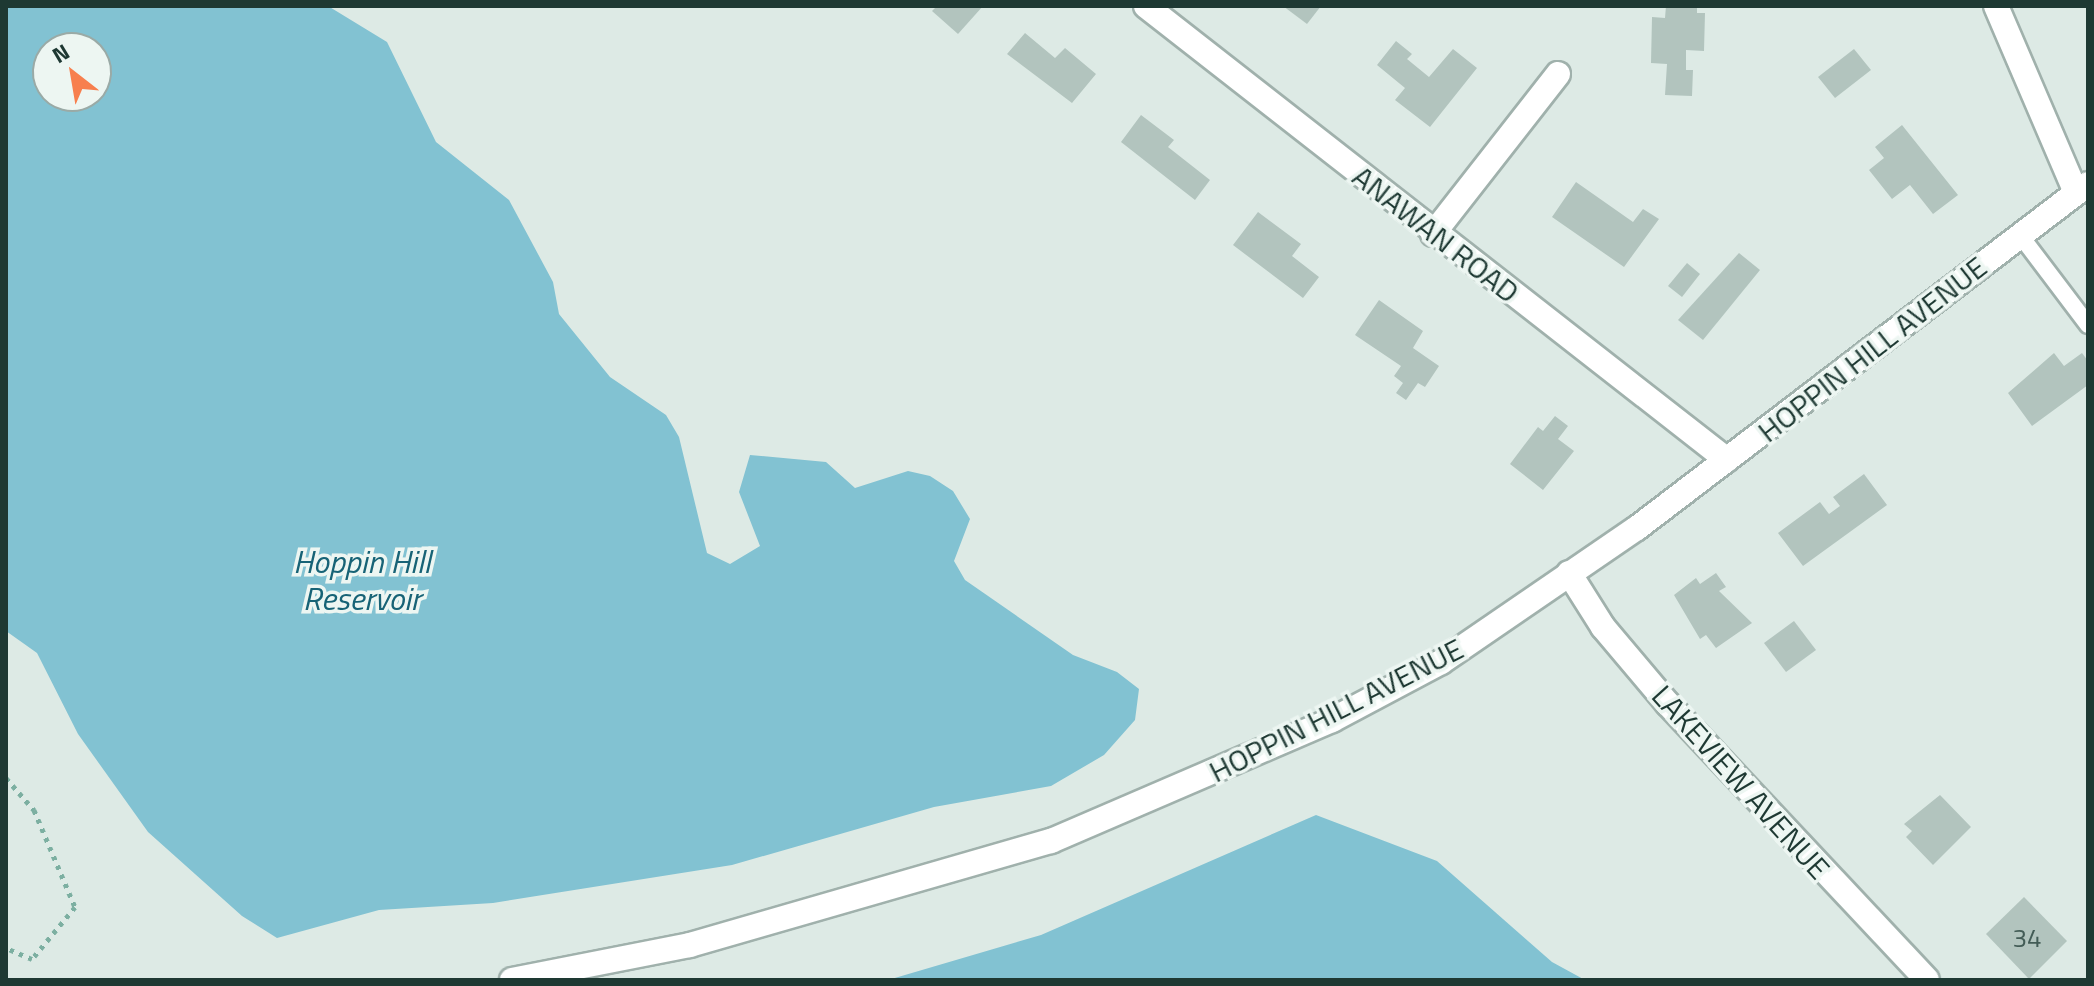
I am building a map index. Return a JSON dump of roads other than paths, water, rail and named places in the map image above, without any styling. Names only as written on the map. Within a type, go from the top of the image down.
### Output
[{"type":"main road","points":[[1996,6],[2082,189]]},
{"type":"main road","name":"ANAWAN ROAD","points":[[1150,7],[1433,234],[1727,460]]},
{"type":"main road","points":[[1433,234],[1558,74]]},
{"type":"main road","name":"HOPPIN HILL AVENUE","points":[[512,980],[690,945],[1051,841],[1332,720],[1441,662],[1569,573],[1727,460],[2082,189]]},
{"type":"main road","name":"LAKEVIEW AVENUE","points":[[1569,573],[1603,627],[1668,704],[1927,980]]},
{"type":"lane","points":[[2020,235],[2088,325]]},
{"type":"water","name":"Hoppin Hill Reservoir","points":[[6,6],[328,6],[387,42],[436,142],[509,200],[553,282],[559,314],[610,377],[666,415],[679,437],[707,553],[730,564],[760,546],[739,492],[750,455],[826,462],[855,488],[908,471],[930,476],[953,491],[970,519],[954,561],[965,580],[1073,655],[1117,672],[1139,689],[1135,720],[1104,755],[1051,786],[934,807],[732,865],[493,903],[379,910],[277,938],[242,916],[148,832],[78,734],[37,653],[6,631]]},
{"type":"water","points":[[1316,815],[1437,861],[1552,962],[1585,980],[888,980],[1041,935]]}]
